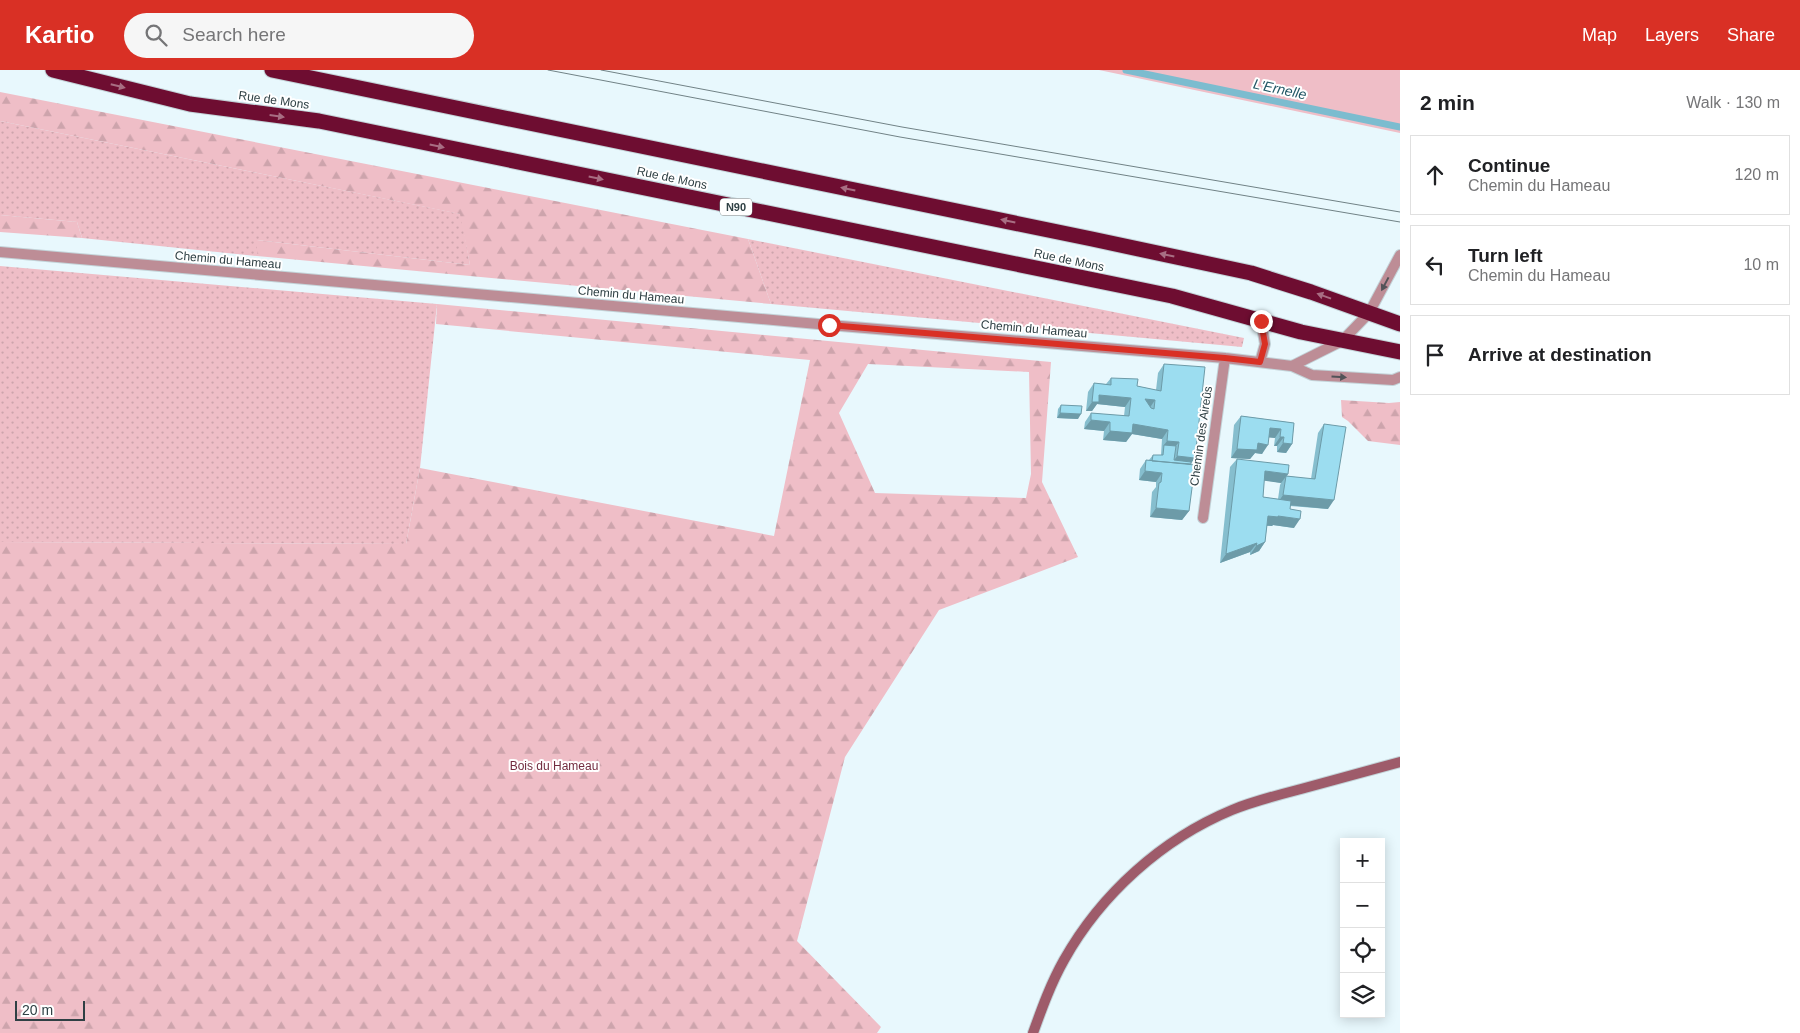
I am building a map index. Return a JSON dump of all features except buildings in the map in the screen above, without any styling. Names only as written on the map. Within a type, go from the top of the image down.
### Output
[{"type":"highway","name":"Rue de Mons","points":[[53,70],[190,104],[319,121],[1172,296],[1342,341],[1400,352]]},
{"type":"highway","name":"Rue de Mons","points":[[272,70],[1251,273],[1400,324]]},
{"type":"street","name":"Chemin du Hameau","points":[[0,252],[1225,358],[1292,366],[1312,375],[1393,380],[1400,377]]},
{"type":"street","points":[[1292,366],[1342,341],[1370,313],[1400,254]]},
{"type":"street","points":[[1260,362],[1265,344],[1261,321]]},
{"type":"street","name":"Chemin des Aireûs","points":[[1203,518],[1225,358]]},
{"type":"street","points":[[1033,1033],[1043,1004],[1064,960],[1084,929],[1109,897],[1167,846],[1197,827],[1232,810],[1400,762]]},
{"type":"green space","points":[[1099,70],[1400,70],[1400,133]]},
{"type":"green space","points":[[0,92],[748,239],[771,304],[257,256],[257,240],[470,265],[460,214],[0,121]]},
{"type":"green space","points":[[0,121],[461,214],[470,265],[257,240],[257,256],[82,238],[77,222],[0,215]]},
{"type":"green space","points":[[0,215],[77,222],[82,238],[0,232]]},
{"type":"green space","points":[[748,239],[1244,338],[1242,347],[771,304]]},
{"type":"green space","points":[[0,266],[437,304],[420,468],[406,544],[0,542]]},
{"type":"green space","name":"Bois du Hameau","points":[[437,304],[1051,362],[1042,482],[1078,557],[939,610],[845,757],[797,941],[881,1027],[877,1033],[0,1033],[0,542],[406,544],[420,468],[774,536],[810,360],[436,324]],"holes":[[[868,364],[1029,372],[1031,474],[1026,498],[875,493],[839,413]]]},
{"type":"green space","points":[[1341,400],[1400,402],[1400,445],[1368,441],[1342,417]]},
{"type":"waterway","name":"L'Ernelle","points":[[1126,70],[1400,127]]},
{"type":"tram line","points":[[548,70],[900,137],[1400,222]]},
{"type":"tram line","points":[[601,70],[902,127],[1400,212]]},
{"type":"route","points":[[829,325],[1260,362],[1265,344],[1261,321]]}]
